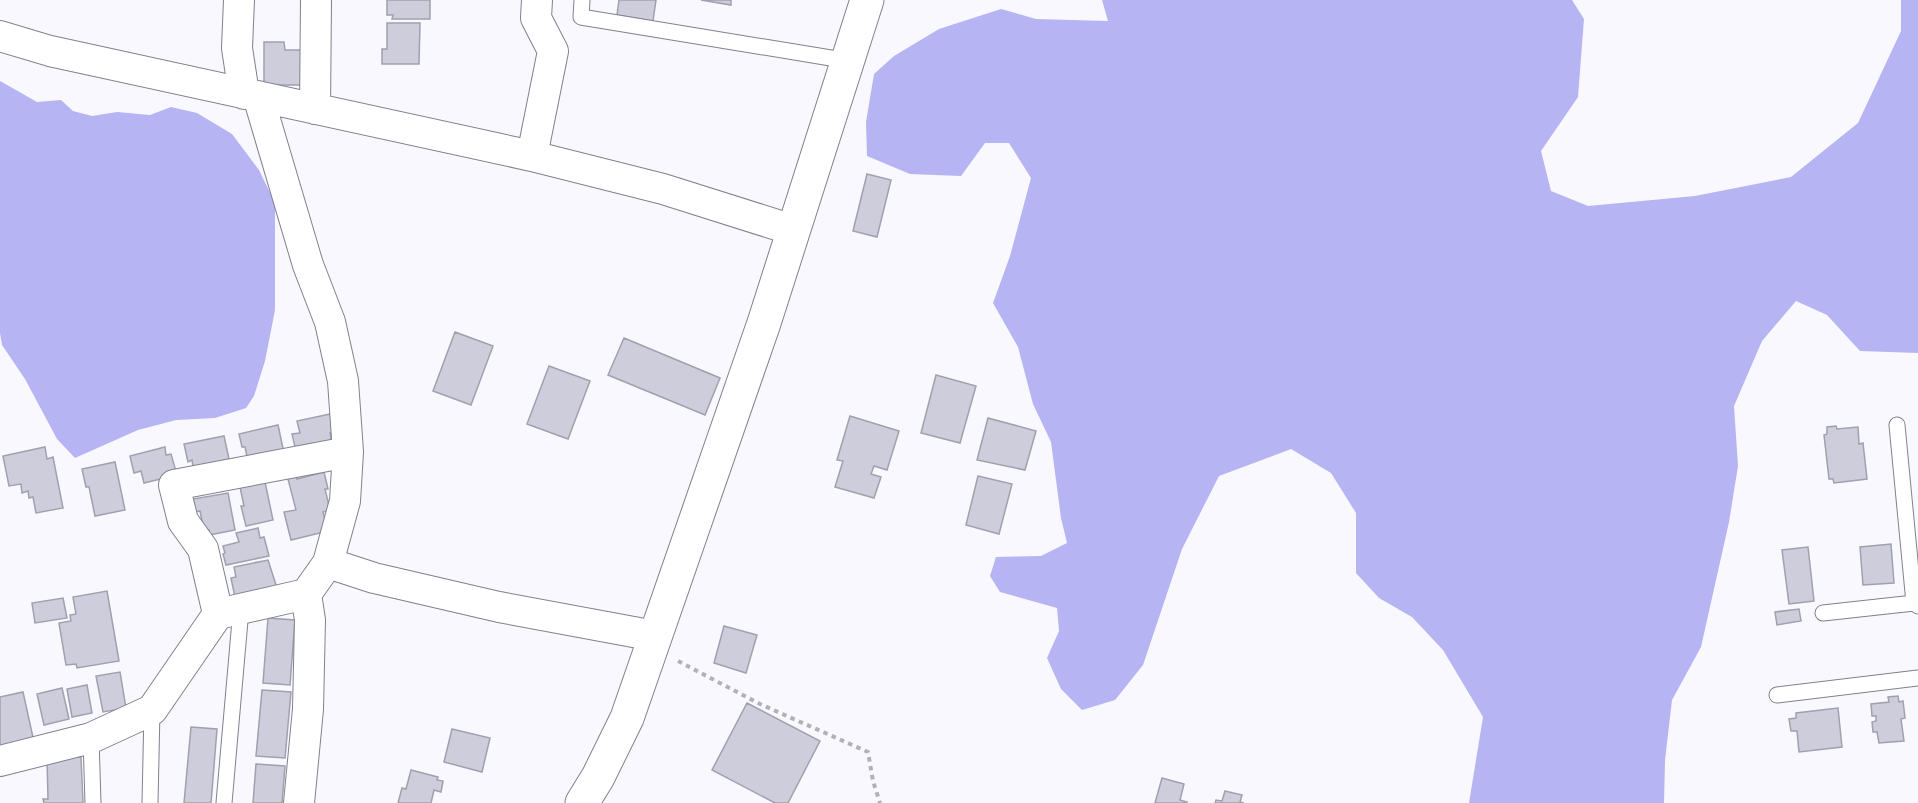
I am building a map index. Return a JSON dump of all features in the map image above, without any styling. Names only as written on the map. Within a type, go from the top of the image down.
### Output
[{"type":"street","points":[[0,760],[92,738],[152,710],[229,611],[306,594],[328,563],[345,501],[348,452],[343,381],[330,322],[308,265],[237,48],[239,0]]},
{"type":"street","points":[[315,109],[316,0]]},
{"type":"street","points":[[532,156],[553,51],[536,18],[537,0]]},
{"type":"street","points":[[582,803],[598,777],[627,718],[764,323],[867,0]]},
{"type":"street","points":[[0,36],[50,51],[532,156],[663,189],[793,230]]},
{"type":"street","points":[[229,611],[203,549],[183,521],[174,485],[348,452]]},
{"type":"street","points":[[328,563],[374,579],[653,642]]},
{"type":"street","points":[[299,803],[308,709],[310,620],[306,594]]},
{"type":"lane","points":[[582,0],[581,17],[849,61]]},
{"type":"lane","points":[[1823,613],[1916,605],[1896,425]]},
{"type":"lane","points":[[224,803],[229,611]]},
{"type":"lane","points":[[1777,695],[1918,678]]},
{"type":"lane","points":[[150,803],[152,710]]},
{"type":"lane","points":[[92,738],[93,803]]},
{"type":"path","points":[[653,642],[760,704],[868,752],[880,803]]},
{"type":"shaded area","points":[[1102,0],[1572,0],[1584,19],[1578,97],[1541,151],[1551,191],[1588,206],[1695,196],[1791,177],[1858,123],[1901,31],[1901,0],[1918,0],[1918,353],[1860,351],[1827,315],[1796,301],[1762,341],[1734,406],[1738,466],[1729,522],[1701,647],[1672,700],[1665,760],[1664,803],[1469,803],[1483,717],[1443,650],[1412,617],[1379,598],[1356,573],[1356,513],[1331,473],[1291,449],[1219,476],[1182,549],[1143,665],[1115,700],[1082,710],[1061,689],[1047,658],[1059,631],[1057,608],[1000,592],[990,576],[996,557],[1041,556],[1067,543],[1061,518],[1051,442],[1033,404],[1018,347],[993,303],[1010,256],[1031,178],[1009,143],[985,143],[961,176],[910,174],[867,156],[866,122],[874,74],[894,56],[939,29],[1001,9],[1036,19],[1108,21]]},
{"type":"shaded area","points":[[0,81],[37,102],[61,100],[73,111],[92,116],[117,112],[150,115],[171,107],[197,113],[232,134],[259,170],[275,203],[275,310],[265,361],[254,396],[246,408],[215,418],[176,420],[138,430],[75,458],[57,439],[25,379],[2,345],[0,333]]},
{"type":"building","points":[[387,0],[430,0],[430,19],[392,19],[393,15],[387,15]]},
{"type":"building","points":[[619,0],[656,0],[653,21],[617,15]]},
{"type":"building","points":[[701,0],[731,0],[731,5]]},
{"type":"building","points":[[387,23],[420,23],[419,64],[382,64],[382,49],[387,49]]},
{"type":"building","points":[[264,42],[284,42],[285,50],[302,50],[301,85],[264,85]]},
{"type":"building","points":[[867,174],[891,180],[877,237],[853,231]]},
{"type":"building","points":[[455,332],[493,346],[471,405],[433,391]]},
{"type":"building","points":[[624,338],[720,378],[705,415],[608,375]]},
{"type":"building","points":[[549,366],[590,381],[568,439],[527,424]]},
{"type":"building","points":[[936,375],[976,386],[960,443],[921,433]]},
{"type":"building","points":[[335,413],[338,432],[330,433],[332,444],[295,447],[292,434],[300,433],[297,421]]},
{"type":"building","points":[[850,416],[899,431],[887,470],[874,466],[871,474],[881,477],[874,498],[835,487],[843,461],[837,460]]},
{"type":"building","points":[[988,418],[1036,431],[1025,470],[977,460]]},
{"type":"building","points":[[278,425],[284,453],[248,461],[239,434]]},
{"type":"building","points":[[1836,426],[1837,429],[1858,427],[1859,444],[1863,443],[1867,479],[1834,483],[1833,479],[1829,479],[1824,435],[1827,434],[1827,427]]},
{"type":"building","points":[[224,436],[229,459],[221,461],[222,466],[194,473],[192,460],[188,462],[184,444]]},
{"type":"building","points":[[45,447],[47,459],[53,457],[63,508],[36,513],[33,497],[29,498],[28,491],[22,493],[21,484],[9,486],[3,456]]},
{"type":"building","points":[[165,447],[166,455],[171,454],[177,475],[144,483],[141,471],[134,473],[130,456]]},
{"type":"building","points":[[115,462],[125,510],[95,516],[89,487],[86,487],[82,469]]},
{"type":"building","points":[[324,472],[330,510],[323,512],[328,531],[291,540],[284,512],[296,510],[287,475],[296,473],[297,479]]},
{"type":"building","points":[[978,476],[1012,484],[999,534],[966,525]]},
{"type":"building","points":[[265,482],[273,520],[246,526],[241,506],[244,506],[240,487]]},
{"type":"building","points":[[228,493],[235,530],[209,535],[209,530],[204,531],[200,511],[195,512],[193,499]]},
{"type":"building","points":[[258,528],[260,538],[264,537],[269,556],[226,565],[223,546],[239,542],[236,533]]},
{"type":"building","points":[[1891,544],[1894,583],[1863,585],[1860,547]]},
{"type":"building","points":[[1808,547],[1814,601],[1789,604],[1782,550]]},
{"type":"building","points":[[268,560],[277,588],[235,597],[231,578],[236,577],[234,567]]},
{"type":"building","points":[[107,591],[119,661],[77,668],[76,664],[66,665],[59,623],[71,621],[70,615],[76,614],[73,597]]},
{"type":"building","points":[[63,598],[67,618],[35,623],[32,603]]},
{"type":"building","points":[[1799,609],[1801,621],[1777,625],[1775,612]]},
{"type":"building","points":[[268,618],[295,620],[290,685],[263,683]]},
{"type":"building","points":[[724,626],[757,635],[746,673],[714,663]]},
{"type":"building","points":[[120,672],[126,708],[103,712],[96,676]]},
{"type":"building","points":[[87,685],[92,713],[72,717],[67,689]]},
{"type":"building","points":[[62,688],[69,719],[44,725],[37,694]]},
{"type":"building","points":[[262,690],[291,692],[285,758],[256,756]]},
{"type":"building","points":[[23,692],[34,742],[0,749],[0,697]]},
{"type":"building","points":[[1898,696],[1899,702],[1903,701],[1905,718],[1901,719],[1904,741],[1879,743],[1877,732],[1873,732],[1872,722],[1876,721],[1876,716],[1872,716],[1871,704],[1889,702],[1888,697]]},
{"type":"building","points":[[747,703],[820,741],[788,803],[775,803],[712,770]]},
{"type":"building","points":[[1838,708],[1842,747],[1799,752],[1797,731],[1791,731],[1789,719],[1796,718],[1796,713]]},
{"type":"building","points":[[191,727],[217,729],[211,803],[184,803]]},
{"type":"building","points":[[452,729],[490,738],[482,772],[444,762]]},
{"type":"building","points":[[81,757],[83,803],[44,803],[43,799],[48,799],[47,758]]},
{"type":"building","points":[[256,764],[285,766],[282,803],[253,803]]},
{"type":"building","points":[[411,770],[438,777],[437,780],[443,781],[441,792],[434,790],[431,803],[398,803],[402,788],[406,789]]},
{"type":"building","points":[[1162,778],[1184,784],[1180,800],[1187,803],[1155,803]]},
{"type":"building","points":[[1225,791],[1242,795],[1240,802],[1244,803],[1215,803],[1216,800],[1222,801]]}]
